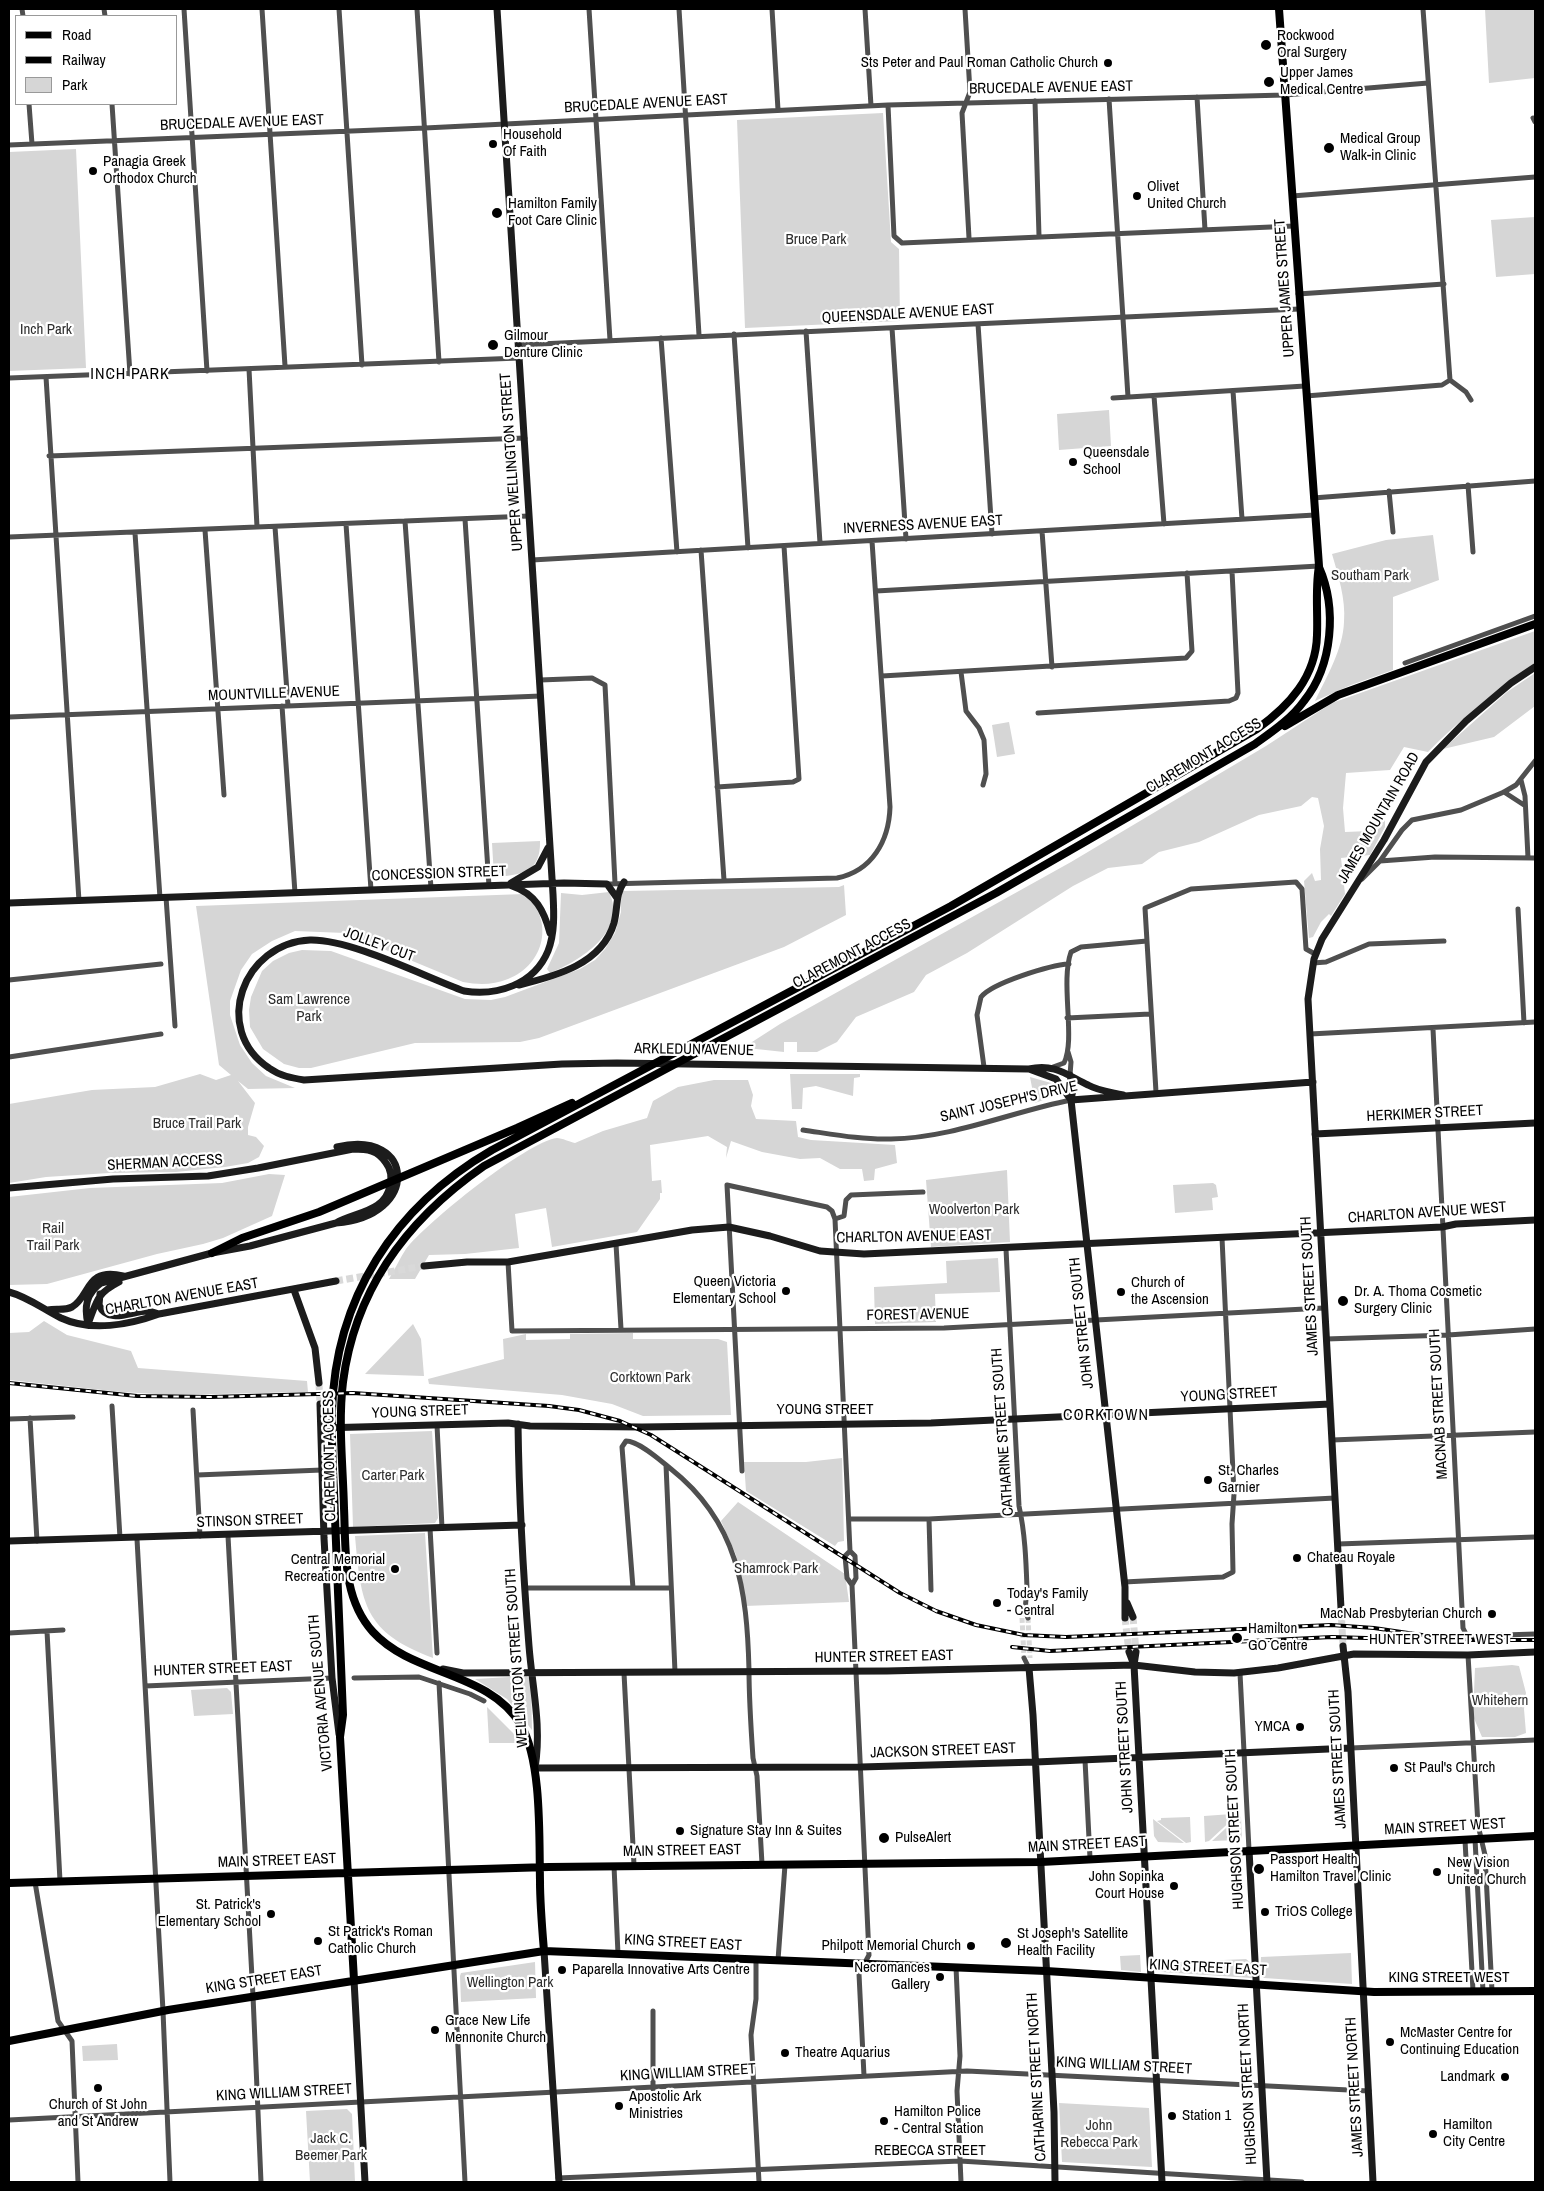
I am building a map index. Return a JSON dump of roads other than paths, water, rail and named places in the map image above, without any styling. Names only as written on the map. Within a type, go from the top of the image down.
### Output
[{"type":"main road","name":"UPPER WELLINGTON STREET","points":[[497,9],[552,884]]},
{"type":"main road","name":"UPPER JAMES STREET","points":[[1279,9],[1299,309],[1319,566]]},
{"type":"main road","name":"CLAREMONT ACCESS","points":[[535,1768],[521,1726],[499,1700],[484,1690],[423,1665],[385,1643],[361,1617],[349,1585],[345,1541],[342,1402],[347,1359],[354,1333],[377,1279],[402,1239],[438,1200],[484,1166],[996,893],[1255,744],[1288,719],[1305,701],[1323,664],[1328,641],[1329,615],[1327,586],[1319,566]]},
{"type":"main road","name":"CLAREMONT ACCESS","points":[[340,1737],[343,1715],[332,1412],[338,1362],[343,1338],[355,1300],[370,1268],[400,1226],[431,1193],[469,1163],[951,906],[1179,775],[1274,717],[1302,686],[1314,657],[1317,635],[1315,588],[1319,566]]},
{"type":"main road","points":[[1255,744],[1338,695],[1535,624]]},
{"type":"main road","name":"JAMES MOUNTAIN ROAD","points":[[1313,962],[1322,939],[1360,880],[1430,756],[1490,700],[1535,666]]},
{"type":"main road","points":[[507,885],[531,873],[542,864],[548,852],[550,838]]},
{"type":"main road","points":[[511,987],[559,973],[580,964],[594,954],[611,931],[615,919],[616,898],[624,882]]},
{"type":"main road","name":"JOLLEY CUT","points":[[316,1080],[285,1076],[268,1068],[253,1052],[240,1026],[240,996],[248,976],[261,959],[278,948],[309,940],[328,942],[361,951],[464,990],[480,993],[511,987],[524,980],[538,968],[549,950],[552,938],[552,884]]},
{"type":"main road","points":[[606,884],[616,898]]},
{"type":"main road","name":"CONCESSION STREET","points":[[9,903],[507,885],[606,884]]},
{"type":"main road","points":[[507,885],[520,889],[534,898],[541,907],[552,938]]},
{"type":"main road","name":"JAMES STREET SOUTH","points":[[1313,962],[1308,995],[1341,1608]]},
{"type":"main road","name":"ARKLEDUN AVENUE","points":[[316,1080],[562,1064],[729,1064],[1029,1069],[1040,1066],[1052,1067],[1095,1088],[1123,1095]]},
{"type":"main road","name":"JOHN STREET SOUTH","points":[[1029,1069],[1056,1079],[1071,1100]]},
{"type":"main road","name":"JOHN STREET SOUTH","points":[[1070,1075],[1073,1089],[1071,1100],[1129,1618]]},
{"type":"main road","name":"SAINT JOSEPH'S DRIVE","points":[[1071,1100],[1156,1092],[1313,1082]]},
{"type":"main road","points":[[212,1253],[242,1238],[319,1212],[608,1088]]},
{"type":"main road","name":"HERKIMER STREET","points":[[1315,1134],[1535,1123]]},
{"type":"main road","name":"SHERMAN ACCESS","points":[[9,1188],[113,1179],[208,1176],[258,1168],[321,1154],[360,1149],[380,1152],[388,1166],[390,1184],[385,1198],[370,1212],[250,1246],[212,1253],[101,1283],[92,1291],[85,1309],[88,1324]]},
{"type":"main road","name":"CHARLTON AVENUE WEST","points":[[1321,1233],[1535,1220]]},
{"type":"main road","name":"CHARLTON AVENUE EAST","points":[[424,1266],[467,1262],[508,1262],[692,1230],[729,1227],[770,1236],[806,1249],[864,1254],[1006,1249],[1321,1233]]},
{"type":"main road","points":[[48,1310],[65,1309],[73,1306],[90,1283],[101,1276],[112,1274],[125,1277]]},
{"type":"main road","name":"SHERMAN ACCESS","points":[[100,1294],[107,1287],[125,1277]]},
{"type":"main road","name":"CHARLTON AVENUE EAST","points":[[9,1292],[20,1295],[63,1318],[88,1324],[115,1325],[142,1320],[159,1314],[336,1281]]},
{"type":"main road","points":[[294,1290],[315,1348],[319,1383]]},
{"type":"main road","points":[[100,1294],[100,1306],[107,1314],[119,1316],[148,1311],[159,1314]]},
{"type":"main road","points":[[88,1324],[100,1294]]},
{"type":"main road","name":"VICTORIA AVENUE SOUTH","points":[[320,1404],[324,1533],[332,1678],[335,1716],[340,1737],[354,1980]]},
{"type":"main road","name":"YOUNG STREET","points":[[321,1428],[518,1424],[605,1427],[1014,1420],[1330,1404]]},
{"type":"main road","name":"WELLINGTON STREET SOUTH","points":[[518,1424],[522,1525],[538,1749],[535,1768],[544,1951]]},
{"type":"main road","name":"STINSON STREET","points":[[9,1542],[522,1525]]},
{"type":"main road","name":"JAMES STREET SOUTH","points":[[1343,1646],[1351,1748],[1363,1991]]},
{"type":"main road","name":"JOHN STREET SOUTH","points":[[1133,1652],[1162,2182]]},
{"type":"main road","name":"HUNTER STREET WEST","points":[[1344,1656],[1359,1654],[1468,1656],[1535,1652]]},
{"type":"main road","name":"HUNTER STREET EAST","points":[[423,1665],[463,1673],[482,1674],[532,1672],[856,1671],[1134,1665],[1195,1672],[1240,1673],[1344,1656]]},
{"type":"main road","points":[[1028,1668],[1036,1762],[1046,1971]]},
{"type":"main road","name":"JACKSON STREET EAST","points":[[535,1768],[861,1767],[1036,1762],[1351,1748]]},
{"type":"main road","name":"MAIN STREET WEST","points":[[1356,1846],[1535,1836]]},
{"type":"main road","name":"MAIN STREET EAST","points":[[9,1883],[634,1865],[1041,1862],[1144,1855],[1356,1846]]},
{"type":"main road","name":"HUGHSON STREET SOUTH","points":[[1249,1850],[1256,1984]]},
{"type":"main road","points":[[544,1951],[558,2180]]},
{"type":"main road","name":"KING STREET EAST","points":[[9,2041],[163,2011],[544,1951],[1046,1971],[1363,1991]]},
{"type":"main road","name":"CATHARINE STREET NORTH","points":[[1046,1971],[1052,2074],[1055,2182]]},
{"type":"main road","points":[[354,1980],[365,2182]]},
{"type":"main road","name":"HUGHSON STREET NORTH","points":[[1256,1984],[1267,2181]]},
{"type":"main road","name":"KING STREET WEST","points":[[1363,1991],[1535,1992]]},
{"type":"main road","name":"JAMES STREET NORTH","points":[[1363,1991],[1373,2182]]},
{"type":"street","points":[[184,9],[207,370]]},
{"type":"street","points":[[262,9],[284,366]]},
{"type":"street","points":[[339,9],[362,365]]},
{"type":"street","points":[[417,9],[439,362]]},
{"type":"street","points":[[589,9],[610,340]]},
{"type":"street","points":[[679,9],[699,335]]},
{"type":"street","points":[[772,9],[778,110]]},
{"type":"street","points":[[865,9],[871,106]]},
{"type":"street","points":[[965,9],[970,92],[962,113],[969,238]]},
{"type":"street","points":[[1423,9],[1450,380],[1466,392],[1471,400]]},
{"type":"street","name":"BRUCEDALE AVENUE EAST","points":[[9,145],[425,128],[888,105],[1285,95],[1428,83]]},
{"type":"street","points":[[1197,97],[1206,230]]},
{"type":"street","points":[[1109,99],[1128,397]]},
{"type":"street","points":[[1035,101],[1039,236]]},
{"type":"street","points":[[29,105],[32,144]]},
{"type":"street","points":[[112,105],[130,374]]},
{"type":"street","points":[[888,105],[894,236],[902,242],[1294,226]]},
{"type":"street","points":[[1292,196],[1535,176]]},
{"type":"street","points":[[1298,294],[1444,284]]},
{"type":"street","name":"QUEENSDALE AVENUE EAST","points":[[518,344],[1299,309]]},
{"type":"street","points":[[978,324],[992,534]]},
{"type":"street","points":[[892,328],[906,539]]},
{"type":"street","points":[[806,331],[820,544]]},
{"type":"street","points":[[734,334],[748,548]]},
{"type":"street","points":[[662,338],[677,552]]},
{"type":"street","points":[[9,378],[519,358]]},
{"type":"street","points":[[248,369],[257,527]]},
{"type":"street","points":[[46,377],[54,536],[79,901]]},
{"type":"street","points":[[1306,396],[1442,385],[1450,380]]},
{"type":"street","points":[[1113,398],[1305,386]]},
{"type":"street","points":[[1233,391],[1242,519]]},
{"type":"street","points":[[1154,396],[1164,524]]},
{"type":"street","points":[[49,456],[525,438]]},
{"type":"street","points":[[1314,498],[1535,481]]},
{"type":"street","points":[[1468,485],[1473,552]]},
{"type":"street","points":[[1389,491],[1393,532]]},
{"type":"street","name":"INVERNESS AVENUE EAST","points":[[532,560],[1315,515]]},
{"type":"street","points":[[9,537],[529,516]]},
{"type":"street","points":[[465,519],[489,886]]},
{"type":"street","points":[[405,521],[430,888]]},
{"type":"street","points":[[346,524],[371,890]]},
{"type":"street","points":[[275,527],[295,893]]},
{"type":"street","points":[[205,530],[224,795]]},
{"type":"street","points":[[1042,530],[1052,666]]},
{"type":"street","points":[[136,533],[163,897],[176,1026]]},
{"type":"street","points":[[872,541],[882,676],[1189,657],[1192,650],[1187,574]]},
{"type":"street","points":[[717,786],[792,782],[799,779],[784,546]]},
{"type":"street","points":[[702,550],[724,880]]},
{"type":"street","points":[[876,591],[1319,566]]},
{"type":"street","points":[[1038,713],[1229,701],[1236,698],[1238,693],[1232,571]]},
{"type":"street","points":[[1405,663],[1535,616]]},
{"type":"street","points":[[961,672],[966,711],[980,728],[984,740],[986,769],[983,785]]},
{"type":"street","name":"CONCESSION STREET","points":[[606,884],[624,882],[837,878],[856,872],[867,865],[875,856],[884,837],[889,815],[882,676]]},
{"type":"street","points":[[540,680],[592,678],[605,685],[615,883]]},
{"type":"street","name":"MOUNTVILLE AVENUE","points":[[9,717],[541,696]]},
{"type":"street","points":[[1360,880],[1380,861],[1402,830],[1416,819],[1461,810],[1504,792],[1521,780],[1535,761]]},
{"type":"street","points":[[1521,780],[1525,796],[1528,858]]},
{"type":"street","points":[[1504,792],[1524,805]]},
{"type":"street","points":[[1380,861],[1435,857],[1535,858]]},
{"type":"street","points":[[1156,1092],[1145,908],[1191,889],[1296,882],[1300,884],[1302,889],[1307,951],[1315,954]]},
{"type":"street","points":[[1518,909],[1524,1023]]},
{"type":"street","points":[[1313,962],[1326,962],[1370,944],[1444,940]]},
{"type":"street","points":[[984,1067],[977,1016],[981,996],[992,988],[1055,966],[1069,964],[1070,954],[1079,947],[1147,942]]},
{"type":"street","points":[[9,980],[161,964]]},
{"type":"street","name":"JOHN STREET SOUTH","points":[[1069,964],[1067,1018],[1068,1052],[1071,1062],[1070,1075]]},
{"type":"street","points":[[1067,1018],[1150,1014]]},
{"type":"street","points":[[1310,1034],[1433,1029],[1535,1022]]},
{"type":"street","name":"MACNAB STREET SOUTH","points":[[1433,1029],[1463,1628],[1468,1635],[1535,1634]]},
{"type":"street","points":[[9,1057],[161,1034]]},
{"type":"street","points":[[1052,1067],[1064,1063],[1068,1052]]},
{"type":"street","name":"SAINT JOSEPH'S DRIVE","points":[[803,1130],[868,1138],[906,1138],[948,1130],[1071,1100]]},
{"type":"street","points":[[742,1471],[727,1184],[809,1201],[827,1207],[832,1211],[835,1219],[850,1518],[850,1551],[846,1556],[847,1578],[852,1585]]},
{"type":"street","points":[[835,1219],[844,1216],[846,1200],[851,1195],[923,1192]]},
{"type":"street","points":[[1124,1582],[1223,1577],[1231,1574],[1234,1568],[1230,1408],[1222,1238]]},
{"type":"street","points":[[616,1244],[621,1329]]},
{"type":"street","name":"CATHARINE STREET SOUTH","points":[[1006,1249],[1014,1420],[1027,1591],[1025,1618]]},
{"type":"street","name":"FOREST AVENUE","points":[[508,1262],[512,1331],[735,1328],[840,1330],[1009,1325],[1324,1308]]},
{"type":"street","points":[[1326,1339],[1448,1335],[1535,1329]]},
{"type":"street","points":[[112,1406],[120,1538]]},
{"type":"street","points":[[193,1410],[200,1536]]},
{"type":"street","points":[[9,1419],[73,1417]]},
{"type":"street","points":[[30,1418],[37,1540]]},
{"type":"street","points":[[437,1425],[442,1528]]},
{"type":"street","points":[[1332,1440],[1535,1432]]},
{"type":"street","points":[[633,1588],[622,1447],[623,1443],[630,1441],[686,1480],[705,1501],[726,1534],[738,1565],[746,1612],[754,1767],[762,1864]]},
{"type":"street","points":[[666,1465],[675,1672]]},
{"type":"street","points":[[197,1475],[322,1470]]},
{"type":"street","points":[[850,1518],[929,1519],[1335,1498]]},
{"type":"street","points":[[929,1519],[931,1590]]},
{"type":"street","points":[[430,1528],[437,1653]]},
{"type":"street","points":[[228,1536],[261,2182]]},
{"type":"street","points":[[1338,1544],[1535,1537]]},
{"type":"street","points":[[137,1539],[163,2011],[170,2182]]},
{"type":"street","points":[[850,1551],[855,1556],[856,1563],[856,1578],[852,1585],[869,1955],[863,1963],[859,1974],[864,2076]]},
{"type":"street","points":[[526,1588],[671,1588]]},
{"type":"street","points":[[9,1633],[63,1630]]},
{"type":"street","points":[[47,1631],[60,1882]]},
{"type":"street","points":[[1468,1656],[1474,1741],[1483,1992]]},
{"type":"street","points":[[1027,1658],[1028,1668]]},
{"type":"street","points":[[624,1673],[634,1865]]},
{"type":"street","name":"HUGHSON STREET SOUTH","points":[[1240,1673],[1249,1850]]},
{"type":"street","points":[[354,1678],[419,1677],[484,1701]]},
{"type":"street","name":"HUNTER STREET EAST","points":[[145,1686],[332,1678]]},
{"type":"street","points":[[439,1683],[452,1965],[465,2182]]},
{"type":"street","points":[[1351,1748],[1474,1741],[1535,1740]]},
{"type":"street","points":[[1084,1760],[1090,1858]]},
{"type":"street","points":[[1477,1839],[1485,1856],[1492,1992]]},
{"type":"street","points":[[1465,1840],[1473,1991]]},
{"type":"street","points":[[778,1960],[785,1865]]},
{"type":"street","points":[[614,1866],[618,1954]]},
{"type":"street","points":[[35,1882],[58,2021],[72,2040],[78,2182]]},
{"type":"street","points":[[756,1960],[756,1999],[751,2035],[759,2182]]},
{"type":"street","points":[[956,1967],[959,2072],[957,2091],[961,2182]]},
{"type":"street","points":[[653,2089],[654,2011]]},
{"type":"street","name":"KING WILLIAM STREET","points":[[9,2120],[552,2092],[653,2089],[959,2072],[1052,2074],[1369,2092]]},
{"type":"street","name":"REBECCA STREET","points":[[558,2180],[758,2168],[960,2160],[1055,2168],[1302,2182]]},
{"type":"street","points":[[658,2174],[658,2182]]},
{"type":"tunnel","points":[[336,1281],[424,1266]]},
{"type":"tunnel","points":[[319,1383],[320,1404]]},
{"type":"tunnel","points":[[1341,1608],[1343,1646]]},
{"type":"tunnel","points":[[1133,1617],[1136,1652]]},
{"type":"tunnel","points":[[1022,1618],[1024,1658]]},
{"type":"tunnel","points":[[1028,1618],[1030,1658]]},
{"type":"tunnel","points":[[1125,1618],[1129,1652]]},
{"type":"railway","points":[[9,1383],[137,1396],[211,1397],[353,1393],[549,1406],[579,1410],[620,1421],[651,1435],[900,1593],[936,1611],[976,1625],[1024,1635],[1066,1637],[1331,1625],[1374,1628],[1456,1640],[1535,1640]]},
{"type":"railway","points":[[1012,1647],[1050,1651],[1332,1637],[1401,1639]]},
{"type":"place","name":"Rockwood Oral Surgery","points":[[1266,45]]},
{"type":"place","name":"Sts Peter and Paul Roman Catholic Church","points":[[1108,63]]},
{"type":"place","name":"Upper James Medical Centre","points":[[1269,82]]},
{"type":"place","name":"Household Of Faith","points":[[493,144]]},
{"type":"place","name":"Medical Group Walk-in Clinic","points":[[1329,148]]},
{"type":"place","name":"Panagia Greek Orthodox Church","points":[[93,171]]},
{"type":"place","name":"Olivet United Church","points":[[1137,196]]},
{"type":"place","name":"Hamilton Family Foot Care Clinic","points":[[497,213]]},
{"type":"place","name":"Gilmour Denture Clinic","points":[[493,345]]},
{"type":"place","name":"Queensdale School","points":[[1073,462]]},
{"type":"place","name":"Queen Victoria Elementary School","points":[[786,1291]]},
{"type":"place","name":"Church of the Ascension","points":[[1121,1292]]},
{"type":"place","name":"Dr. A. Thoma Cosmetic Surgery Clinic","points":[[1343,1301]]},
{"type":"place","name":"St. Charles Garnier","points":[[1208,1480]]},
{"type":"place","name":"Chateau Royale","points":[[1297,1558]]},
{"type":"place","name":"Central Memorial Recreation Centre","points":[[395,1569]]},
{"type":"place","name":"Today's Family - Central","points":[[997,1603]]},
{"type":"place","name":"MacNab Presbyterian Church","points":[[1492,1614]]},
{"type":"place","name":"Hamilton GO Centre","points":[[1237,1638]]},
{"type":"place","name":"YMCA","points":[[1300,1727]]},
{"type":"place","name":"St Paul's Church","points":[[1394,1768]]},
{"type":"place","name":"Signature Stay Inn & Suites","points":[[680,1831]]},
{"type":"place","name":"PulseAlert","points":[[884,1838]]},
{"type":"place","name":"Passport Health Hamilton Travel Clinic","points":[[1259,1869]]},
{"type":"place","name":"New Vision United Church","points":[[1437,1872]]},
{"type":"place","name":"John Sopinka Court House","points":[[1174,1886]]},
{"type":"place","name":"TriOS College","points":[[1265,1912]]},
{"type":"place","name":"St. Patrick's Elementary School","points":[[271,1914]]},
{"type":"place","name":"St Patrick's Roman Catholic Church","points":[[318,1941]]},
{"type":"place","name":"St Joseph's Satellite Health Facility","points":[[1006,1943]]},
{"type":"place","name":"Philpott Memorial Church","points":[[971,1946]]},
{"type":"place","name":"Paparella Innovative Arts Centre","points":[[562,1970]]},
{"type":"place","name":"Necromances Gallery","points":[[940,1977]]},
{"type":"place","name":"Grace New Life Mennonite Church","points":[[435,2030]]},
{"type":"place","name":"McMaster Centre for Continuing Education","points":[[1390,2042]]},
{"type":"place","name":"Theatre Aquarius","points":[[785,2053]]},
{"type":"place","name":"Landmark","points":[[1505,2077]]},
{"type":"place","name":"Church of St John and St Andrew","points":[[98,2088]]},
{"type":"place","name":"Apostolic Ark Ministries","points":[[619,2106]]},
{"type":"place","name":"Station 1","points":[[1172,2116]]},
{"type":"place","name":"Hamilton Police - Central Station","points":[[884,2121]]},
{"type":"place","name":"Hamilton City Centre","points":[[1433,2134]]},
{"type":"district","name":"INCH PARK","points":[[130,375]]},
{"type":"district","name":"CORKTOWN","points":[[1106,1416]]},
{"type":"park label","name":"Bruce Park","points":[[816,240]]},
{"type":"park label","name":"Inch Park","points":[[46,330]]},
{"type":"park label","name":"Southam Park","points":[[1370,576]]},
{"type":"park label","name":"Sam Lawrence Park","points":[[309,1008]]},
{"type":"park label","name":"Bruce Trail Park","points":[[197,1124]]},
{"type":"park label","name":"Woolverton Park","points":[[974,1210]]},
{"type":"park label","name":"Rail Trail Park","points":[[53,1238]]},
{"type":"park label","name":"Corktown Park","points":[[650,1378]]},
{"type":"park label","name":"Carter Park","points":[[393,1476]]},
{"type":"park label","name":"Shamrock Park","points":[[776,1569]]},
{"type":"park label","name":"Whitehern","points":[[1500,1701]]},
{"type":"park label","name":"Wellington Park","points":[[510,1983]]},
{"type":"park label","name":"John Rebecca Park","points":[[1099,2134]]},
{"type":"park label","name":"Jack C. Beemer Park","points":[[331,2148]]}]
